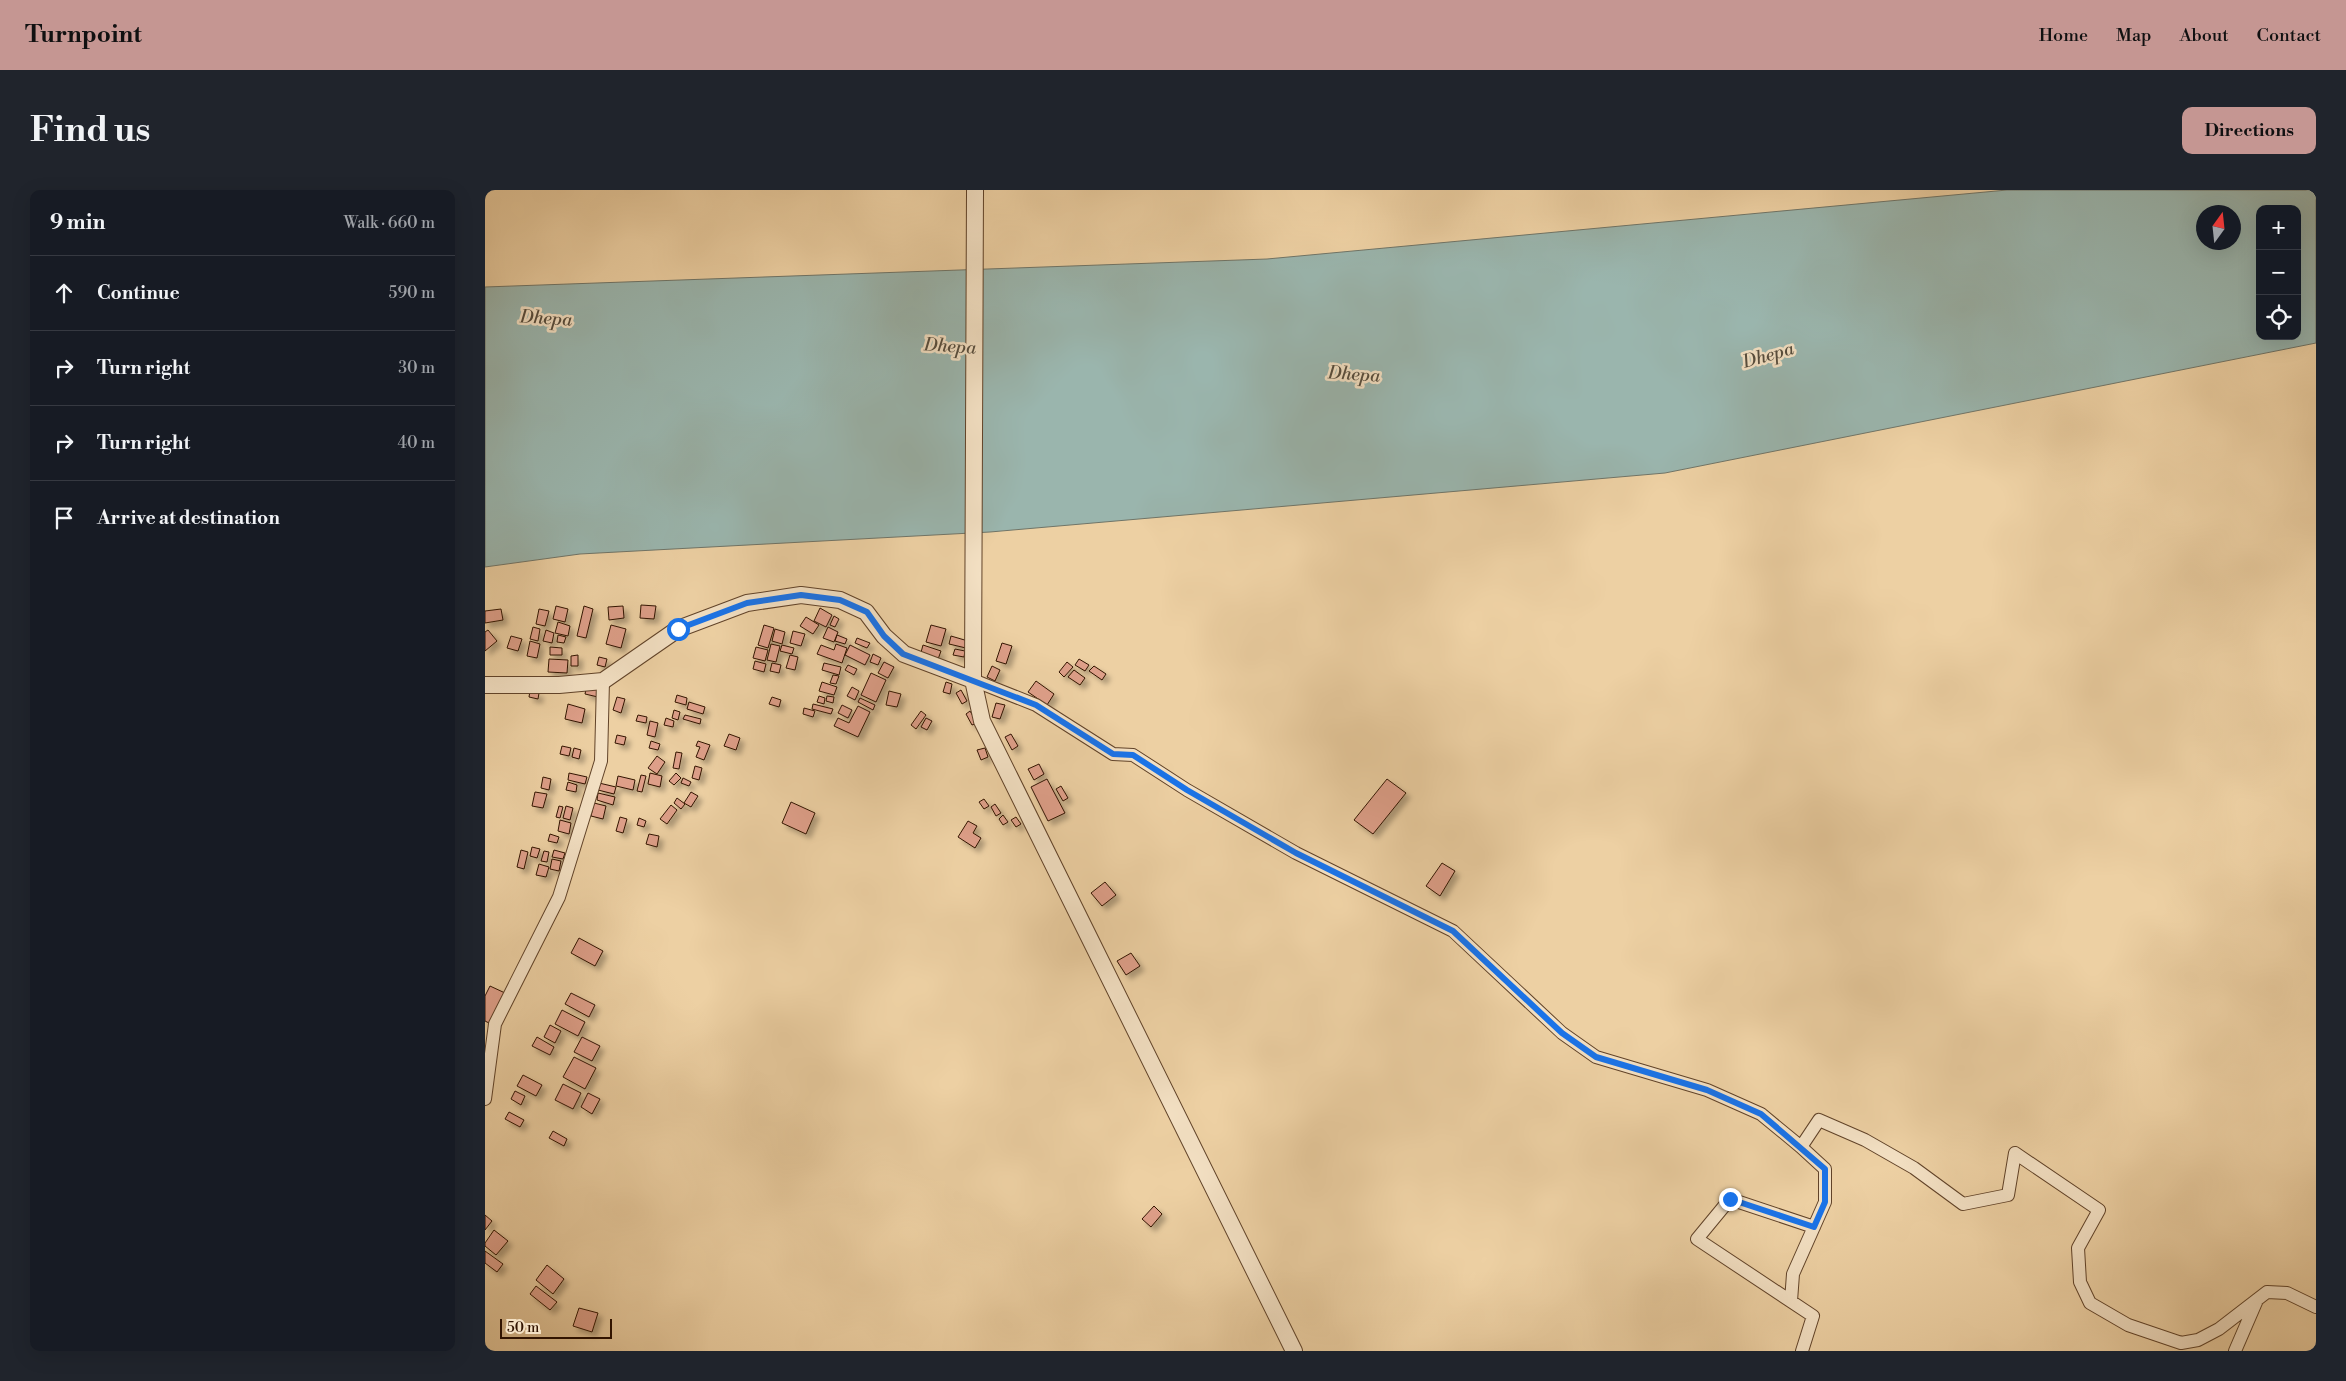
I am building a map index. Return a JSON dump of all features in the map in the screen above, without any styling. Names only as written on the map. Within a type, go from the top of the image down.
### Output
[{"type":"street","points":[[975,190],[975,602],[973,680],[982,721],[1294,1351]]},
{"type":"street","points":[[485,686],[559,685],[603,680],[678,629],[747,603],[801,595],[840,600],[867,612],[884,636],[903,654],[1036,705],[1113,754],[1133,755],[1187,790],[1296,853],[1453,931],[1562,1033],[1596,1057],[1707,1090],[1761,1114],[1825,1169],[1825,1202],[1793,1274],[1791,1301]]},
{"type":"street","points":[[485,1099],[495,1024],[559,897],[601,760],[603,680]]},
{"type":"street","points":[[1801,1147],[1819,1120],[1865,1140],[1914,1168],[1963,1204],[2008,1195],[2015,1152],[2099,1210],[2078,1248],[2080,1282],[2090,1303],[2128,1325],[2181,1343],[2198,1340],[2219,1330],[2267,1292],[2287,1293],[2316,1307]]},
{"type":"street","points":[[1802,1351],[1813,1316],[1697,1239],[1730,1199],[1814,1227]]},
{"type":"street","points":[[2235,1351],[2257,1300]]},
{"type":"water","name":"Dhepa","points":[[2007,190],[2316,190],[2316,343],[1665,473],[990,532],[580,554],[485,567],[485,287],[1267,259]]},
{"type":"building","points":[[641,605],[656,606],[654,619],[640,618]]},
{"type":"building","points":[[556,606],[568,609],[565,622],[553,619]]},
{"type":"building","points":[[584,606],[593,609],[586,638],[577,636]]},
{"type":"building","points":[[623,606],[624,618],[609,620],[608,607]]},
{"type":"building","points":[[820,608],[832,615],[826,627],[814,621]]},
{"type":"building","points":[[501,609],[503,620],[485,623],[485,611]]},
{"type":"building","points":[[539,609],[549,611],[545,626],[536,624]]},
{"type":"building","points":[[834,616],[839,619],[835,627],[830,625]]},
{"type":"building","points":[[806,617],[819,625],[813,634],[800,626]]},
{"type":"building","points":[[558,622],[570,626],[568,636],[555,633]]},
{"type":"building","points":[[611,625],[626,629],[621,648],[606,644]]},
{"type":"building","points":[[764,625],[774,628],[768,648],[758,645]]},
{"type":"building","points":[[931,625],[946,629],[941,646],[926,642]]},
{"type":"building","points":[[533,627],[540,629],[538,641],[530,639]]},
{"type":"building","points":[[828,627],[838,632],[834,642],[823,638]]},
{"type":"building","points":[[775,629],[785,632],[782,644],[772,641]]},
{"type":"building","points":[[488,630],[497,641],[485,651],[485,632]]},
{"type":"building","points":[[546,630],[554,633],[552,643],[543,641]]},
{"type":"building","points":[[793,631],[805,634],[801,646],[790,643]]},
{"type":"building","points":[[558,635],[566,637],[564,643],[557,642]]},
{"type":"building","points":[[837,635],[847,639],[845,644],[835,641]]},
{"type":"building","points":[[511,636],[522,639],[518,651],[507,648]]},
{"type":"building","points":[[951,636],[968,641],[966,648],[949,644]]},
{"type":"building","points":[[857,638],[870,643],[867,648],[855,643]]},
{"type":"building","points":[[530,641],[540,644],[537,658],[527,656]]},
{"type":"building","points":[[1002,643],[1012,646],[1006,664],[996,661]]},
{"type":"building","points":[[771,644],[780,646],[776,662],[767,660]]},
{"type":"building","points":[[836,644],[847,648],[842,663],[817,654],[821,645],[834,650]]},
{"type":"building","points":[[782,645],[794,648],[792,654],[780,651]]},
{"type":"building","points":[[850,645],[870,655],[865,665],[845,655]]},
{"type":"building","points":[[923,645],[941,651],[937,662],[920,656]]},
{"type":"building","points":[[550,647],[562,648],[562,655],[550,655]]},
{"type":"building","points":[[756,647],[768,650],[765,661],[753,658]]},
{"type":"building","points":[[955,649],[965,651],[964,657],[953,655]]},
{"type":"building","points":[[873,654],[881,658],[878,665],[870,662]]},
{"type":"building","points":[[578,655],[578,666],[571,666],[571,656]]},
{"type":"building","points":[[790,655],[798,657],[795,670],[786,668]]},
{"type":"building","points":[[599,657],[607,659],[605,667],[597,665]]},
{"type":"building","points":[[549,659],[568,660],[567,673],[548,672]]},
{"type":"building","points":[[1079,659],[1089,665],[1085,671],[1075,665]]},
{"type":"building","points":[[755,661],[766,664],[764,672],[753,669]]},
{"type":"building","points":[[884,662],[894,667],[888,678],[878,673]]},
{"type":"building","points":[[1067,662],[1073,667],[1064,677],[1059,672]]},
{"type":"building","points":[[772,663],[781,665],[779,673],[770,671]]},
{"type":"building","points":[[824,663],[841,667],[839,675],[822,670]]},
{"type":"building","points":[[848,665],[857,669],[854,675],[845,670]]},
{"type":"building","points":[[992,666],[1000,670],[995,681],[987,677]]},
{"type":"building","points":[[1094,666],[1106,674],[1102,680],[1089,671]]},
{"type":"building","points":[[1074,670],[1085,678],[1080,685],[1068,677]]},
{"type":"building","points":[[871,673],[886,680],[876,702],[861,695]]},
{"type":"building","points":[[833,675],[839,676],[836,684],[830,683]]},
{"type":"building","points":[[1036,681],[1054,694],[1047,705],[1028,692]]},
{"type":"building","points":[[822,682],[837,687],[834,695],[819,691]]},
{"type":"building","points":[[946,682],[952,684],[950,694],[943,692]]},
{"type":"building","points":[[587,685],[600,689],[598,697],[585,694]]},
{"type":"building","points":[[852,687],[859,691],[855,700],[847,696]]},
{"type":"building","points":[[961,690],[967,701],[962,704],[956,693]]},
{"type":"building","points":[[530,691],[539,693],[538,699],[529,697]]},
{"type":"building","points":[[889,691],[901,694],[897,707],[886,705]]},
{"type":"building","points":[[677,695],[687,698],[686,705],[675,702]]},
{"type":"building","points":[[819,696],[825,698],[824,704],[817,702]]},
{"type":"building","points":[[827,696],[834,697],[833,703],[826,701]]},
{"type":"building","points":[[617,697],[625,699],[621,713],[613,710]]},
{"type":"building","points":[[772,697],[781,700],[779,707],[769,704]]},
{"type":"building","points":[[860,698],[875,705],[873,710],[858,702]]},
{"type":"building","points":[[689,702],[705,707],[703,714],[687,709]]},
{"type":"building","points":[[996,703],[1005,705],[1000,719],[992,717]]},
{"type":"building","points":[[568,704],[585,709],[582,723],[565,719]]},
{"type":"building","points":[[813,704],[833,709],[831,714],[812,709]]},
{"type":"building","points":[[842,705],[852,710],[848,718],[838,713]]},
{"type":"building","points":[[858,706],[870,712],[858,737],[834,726],[838,718],[849,723]]},
{"type":"building","points":[[804,708],[815,711],[813,717],[803,714]]},
{"type":"building","points":[[674,710],[680,712],[678,720],[672,718]]},
{"type":"building","points":[[921,711],[926,715],[916,729],[911,725]]},
{"type":"building","points":[[970,711],[977,723],[972,725],[966,714]]},
{"type":"building","points":[[638,715],[647,717],[646,723],[636,721]]},
{"type":"building","points":[[685,715],[701,719],[700,724],[683,719]]},
{"type":"building","points":[[666,718],[674,721],[673,727],[664,725]]},
{"type":"building","points":[[926,718],[932,721],[927,730],[921,727]]},
{"type":"building","points":[[650,721],[658,723],[655,737],[647,735]]},
{"type":"building","points":[[729,734],[740,738],[736,750],[724,746]]},
{"type":"building","points":[[1011,734],[1018,746],[1012,750],[1005,737]]},
{"type":"building","points":[[617,735],[626,737],[624,745],[615,743]]},
{"type":"building","points":[[651,741],[660,744],[658,750],[649,748]]},
{"type":"building","points":[[698,741],[710,745],[704,760],[696,757],[700,747],[696,746]]},
{"type":"building","points":[[562,746],[571,748],[569,756],[560,754]]},
{"type":"building","points":[[574,748],[581,750],[579,759],[572,757]]},
{"type":"building","points":[[985,748],[988,757],[981,760],[977,750]]},
{"type":"building","points":[[676,752],[682,753],[679,769],[673,768]]},
{"type":"building","points":[[657,756],[665,762],[657,774],[648,768]]},
{"type":"building","points":[[1039,764],[1044,774],[1034,780],[1028,769]]},
{"type":"building","points":[[695,766],[702,768],[699,780],[692,778]]},
{"type":"building","points":[[569,773],[587,777],[585,784],[568,780]]},
{"type":"building","points":[[650,773],[662,776],[660,787],[648,784]]},
{"type":"building","points":[[676,773],[681,778],[674,785],[669,781]]},
{"type":"building","points":[[641,775],[646,776],[642,792],[637,791]]},
{"type":"building","points":[[618,776],[635,780],[633,790],[616,786]]},
{"type":"building","points":[[543,777],[551,779],[549,790],[541,788]]},
{"type":"building","points":[[683,778],[691,782],[689,786],[681,783]]},
{"type":"building","points":[[1047,779],[1065,813],[1048,821],[1031,787]]},
{"type":"building","points":[[1387,779],[1406,793],[1373,834],[1354,820]]},
{"type":"building","points":[[568,782],[577,785],[576,792],[566,790]]},
{"type":"building","points":[[599,783],[616,787],[614,794],[598,790]]},
{"type":"building","points":[[1061,786],[1068,798],[1063,801],[1056,789]]},
{"type":"building","points":[[535,792],[547,794],[543,808],[532,806]]},
{"type":"building","points":[[691,792],[698,796],[691,807],[684,803]]},
{"type":"building","points":[[598,793],[615,797],[613,805],[597,800]]},
{"type":"building","points":[[677,798],[685,804],[681,809],[674,803]]},
{"type":"building","points":[[984,799],[989,806],[984,809],[979,802]]},
{"type":"building","points":[[791,802],[815,813],[806,834],[782,823]]},
{"type":"building","points":[[594,803],[606,806],[603,819],[591,816]]},
{"type":"building","points":[[995,804],[1001,813],[996,816],[991,807]]},
{"type":"building","points":[[671,805],[677,810],[667,824],[660,819]]},
{"type":"building","points":[[559,806],[563,807],[560,818],[556,817]]},
{"type":"building","points":[[566,806],[573,808],[570,820],[563,818]]},
{"type":"building","points":[[1003,815],[1008,822],[1003,825],[999,819]]},
{"type":"building","points":[[620,817],[627,819],[623,833],[616,831]]},
{"type":"building","points":[[1016,817],[1021,824],[1016,827],[1011,820]]},
{"type":"building","points":[[639,818],[646,821],[644,827],[637,825]]},
{"type":"building","points":[[560,820],[571,823],[569,834],[558,831]]},
{"type":"building","points":[[968,821],[977,826],[973,833],[981,838],[975,848],[958,837]]},
{"type":"building","points":[[550,834],[559,837],[557,843],[548,841]]},
{"type":"building","points":[[649,834],[659,836],[657,847],[646,844]]},
{"type":"building","points":[[532,847],[540,849],[537,858],[530,856]]},
{"type":"building","points":[[521,850],[528,852],[524,869],[517,867]]},
{"type":"building","points":[[554,850],[565,853],[563,859],[552,857]]},
{"type":"building","points":[[544,851],[549,852],[547,862],[541,861]]},
{"type":"building","points":[[552,859],[561,861],[559,871],[550,869]]},
{"type":"building","points":[[1442,863],[1455,871],[1440,896],[1426,886]]},
{"type":"building","points":[[539,864],[549,867],[546,877],[536,875]]},
{"type":"building","points":[[1105,882],[1116,895],[1102,906],[1091,893]]},
{"type":"building","points":[[579,938],[603,951],[595,966],[571,953]]},
{"type":"building","points":[[1131,953],[1140,966],[1126,975],[1117,961]]},
{"type":"building","points":[[490,986],[505,993],[489,1023],[485,1021],[485,996]]},
{"type":"building","points":[[571,993],[595,1005],[589,1017],[565,1004]]},
{"type":"building","points":[[562,1010],[585,1022],[578,1036],[555,1024]]},
{"type":"building","points":[[550,1025],[561,1031],[555,1043],[544,1037]]},
{"type":"building","points":[[537,1037],[554,1047],[550,1055],[532,1046]]},
{"type":"building","points":[[582,1037],[600,1046],[592,1061],[574,1052]]},
{"type":"building","points":[[574,1057],[596,1068],[585,1089],[563,1077]]},
{"type":"building","points":[[523,1075],[542,1085],[536,1096],[517,1086]]},
{"type":"building","points":[[563,1084],[581,1093],[573,1109],[555,1100]]},
{"type":"building","points":[[515,1091],[525,1096],[521,1105],[511,1099]]},
{"type":"building","points":[[588,1093],[600,1099],[592,1114],[581,1107]]},
{"type":"building","points":[[509,1112],[524,1120],[520,1127],[505,1119]]},
{"type":"building","points":[[553,1131],[567,1139],[564,1146],[549,1138]]},
{"type":"building","points":[[1154,1206],[1162,1214],[1151,1227],[1142,1219]]},
{"type":"building","points":[[485,1215],[492,1221],[485,1230]]},
{"type":"building","points":[[494,1230],[508,1241],[496,1255],[485,1246]]},
{"type":"building","points":[[485,1251],[503,1264],[497,1272],[485,1263]]},
{"type":"building","points":[[547,1265],[564,1279],[553,1294],[536,1280]]},
{"type":"building","points":[[536,1286],[557,1302],[550,1310],[530,1294]]},
{"type":"building","points":[[579,1308],[598,1313],[592,1332],[573,1326]]},
{"type":"route","points":[[678,629],[747,603],[801,595],[840,600],[867,612],[884,636],[903,654],[1036,705],[1113,754],[1133,755],[1187,790],[1296,853],[1453,931],[1562,1033],[1596,1057],[1707,1090],[1761,1114],[1825,1169],[1825,1202],[1814,1227],[1730,1199]]}]
